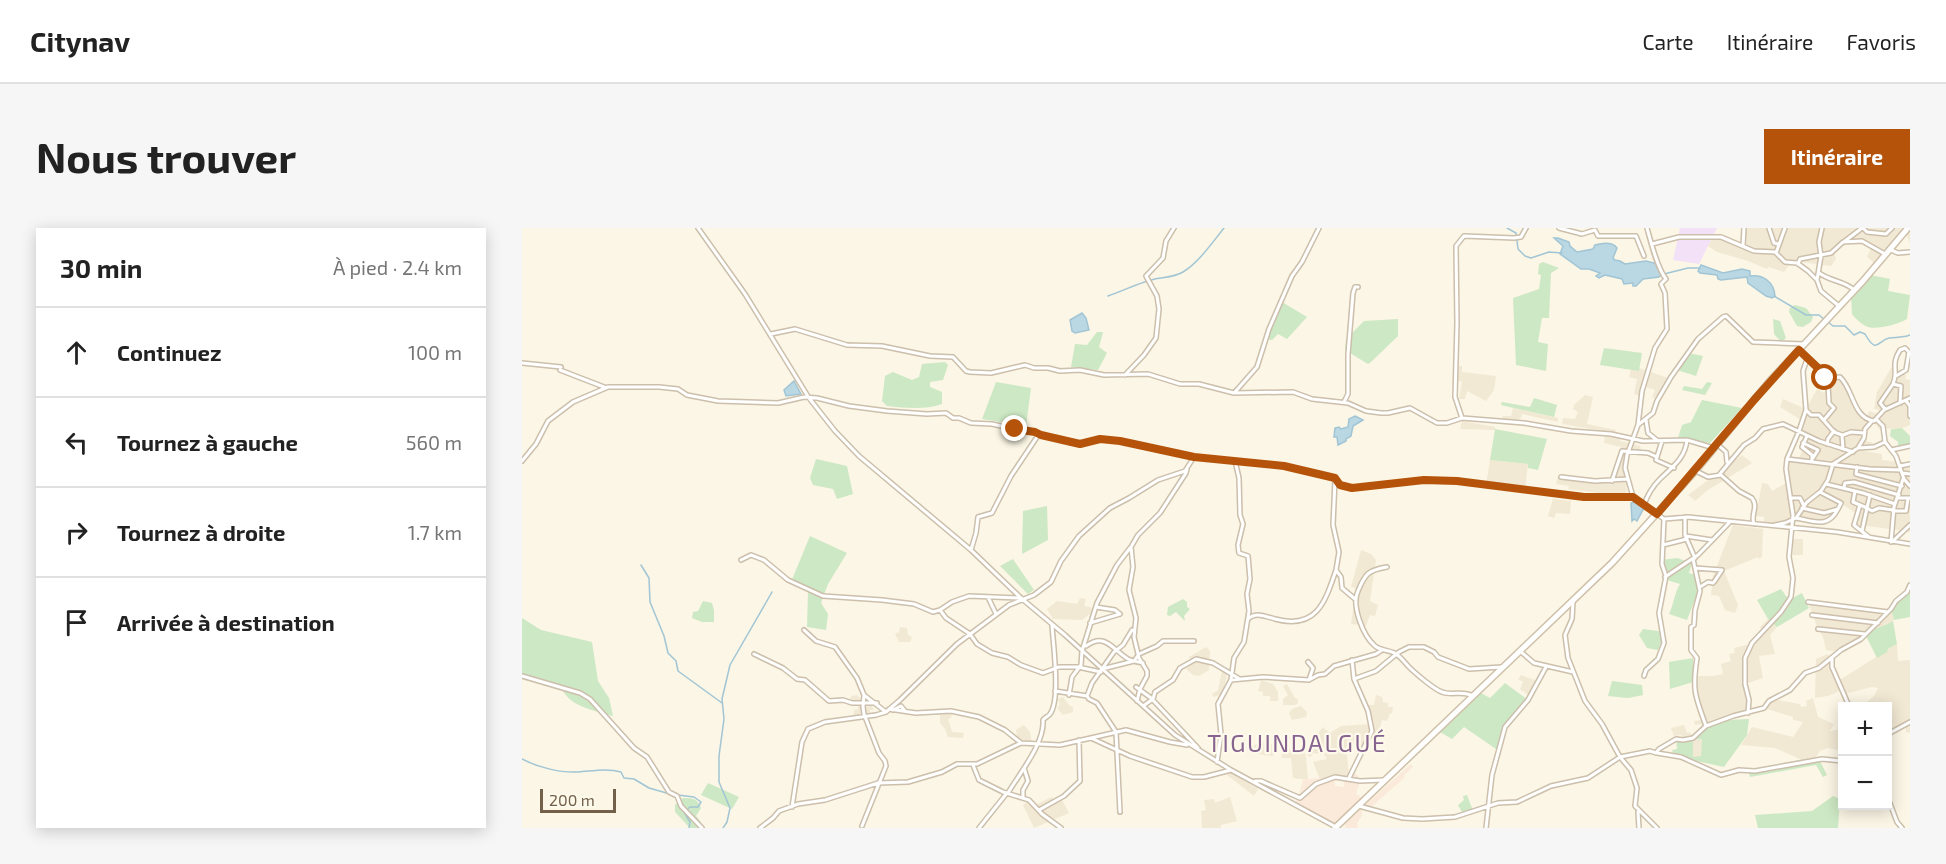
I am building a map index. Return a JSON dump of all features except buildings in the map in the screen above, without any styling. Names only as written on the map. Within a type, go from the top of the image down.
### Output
[{"type":"street","points":[[698,228],[745,294],[809,398],[847,444],[971,550],[1022,599],[1083,649],[1101,670],[1188,745]]},
{"type":"street","points":[[1125,375],[1156,338],[1159,309],[1157,296],[1146,277],[1163,258],[1166,241],[1174,228]]},
{"type":"street","points":[[1234,393],[1257,367],[1269,328],[1292,276],[1302,262],[1319,228]]},
{"type":"street","points":[[1462,418],[1455,397],[1456,244],[1465,236],[1519,237],[1526,228]]},
{"type":"street","points":[[1559,228],[1578,234],[1595,230],[1598,236],[1636,236],[1644,256]]},
{"type":"street","points":[[1647,228],[1658,264],[1666,279],[1661,284],[1665,293],[1667,329],[1658,340],[1647,379],[1642,387],[1638,425],[1625,464],[1633,497],[1664,519],[1685,517],[1837,532],[1910,544]]},
{"type":"street","points":[[1743,246],[1744,228]]},
{"type":"street","points":[[1769,228],[1774,243],[1778,244]]},
{"type":"street","points":[[1776,253],[1785,228]]},
{"type":"street","points":[[1817,280],[1822,228]]},
{"type":"street","points":[[1798,264],[1800,259],[1833,252],[1863,228],[1866,232],[1886,234],[1892,228]]},
{"type":"street","points":[[1138,688],[1153,699],[1202,751],[1217,762],[1336,828],[1612,563],[1799,350],[1840,308],[1908,228]]},
{"type":"street","points":[[1651,244],[1679,237],[1721,237],[1760,253],[1776,253],[1785,262],[1798,264],[1817,280],[1821,291],[1840,308]]},
{"type":"street","points":[[1843,242],[1862,241],[1887,252],[1910,252]]},
{"type":"street","points":[[1819,273],[1832,281],[1848,284],[1855,291]]},
{"type":"street","points":[[1344,402],[1348,394],[1348,354],[1353,293],[1355,287],[1358,287]]},
{"type":"street","points":[[1638,425],[1653,413],[1657,401],[1684,356],[1703,333],[1723,317],[1726,316],[1753,342],[1805,344]]},
{"type":"street","points":[[771,334],[795,329],[847,345],[882,346],[934,357],[953,357],[966,371],[970,372],[991,373],[1025,365],[1060,371],[1080,370],[1104,375],[1148,374],[1180,384],[1199,384],[1234,393],[1293,393],[1311,399],[1344,402],[1366,411],[1385,413],[1410,408],[1437,423],[1447,423],[1462,418],[1524,423],[1633,439],[1687,440],[1715,446],[1726,453],[1727,464]]},
{"type":"street","points":[[1885,409],[1880,403],[1896,376],[1893,366],[1899,350],[1905,348],[1909,352],[1908,365],[1906,370],[1896,376]]},
{"type":"street","points":[[1799,350],[1821,371],[1831,377],[1840,377],[1856,408],[1865,418],[1874,420],[1883,426],[1885,442],[1892,450],[1904,479],[1910,486]]},
{"type":"street","points":[[1748,713],[1749,700],[1745,684],[1744,661],[1752,643],[1781,612],[1791,597],[1793,578],[1789,557],[1794,519],[1786,474],[1786,459],[1806,410],[1803,371],[1807,359]]},
{"type":"street","points":[[522,363],[561,368],[606,387],[678,389],[687,395],[718,401],[778,403],[809,398],[887,411],[946,413],[953,418],[972,423],[992,424],[1080,444],[1100,439],[1126,442],[1194,457],[1284,466],[1335,478],[1340,485],[1352,488],[1435,480],[1584,497],[1633,497]]},
{"type":"street","points":[[1821,371],[1828,384],[1829,403],[1834,408],[1824,420]]},
{"type":"street","points":[[1893,384],[1901,386],[1900,403]]},
{"type":"street","points":[[522,460],[536,444],[548,421],[573,402],[606,387]]},
{"type":"street","points":[[1768,526],[1794,519],[1826,484],[1833,464],[1846,458],[1858,448],[1864,438],[1865,429],[1885,409],[1908,400],[1910,416]]},
{"type":"street","points":[[1806,410],[1811,415],[1819,415],[1834,431],[1842,435],[1851,432],[1864,433]]},
{"type":"street","points":[[1646,420],[1648,433],[1660,441]]},
{"type":"street","points":[[1719,475],[1746,443],[1766,428],[1785,424],[1807,436],[1853,452]]},
{"type":"street","points":[[1827,444],[1834,431]]},
{"type":"street","points":[[971,550],[977,518],[992,513],[1011,476],[1039,434]]},
{"type":"street","points":[[1842,435],[1844,449]]},
{"type":"street","points":[[1807,436],[1802,447],[1812,454],[1812,459]]},
{"type":"street","points":[[1644,505],[1659,480],[1674,468],[1685,450],[1687,440]]},
{"type":"street","points":[[1660,441],[1656,460],[1674,468]]},
{"type":"street","points":[[1858,448],[1875,447],[1885,442]]},
{"type":"street","points":[[1803,443],[1818,450],[1812,459]]},
{"type":"street","points":[[1892,450],[1910,446]]},
{"type":"street","points":[[1612,481],[1621,453],[1648,453],[1657,457]]},
{"type":"street","points":[[1070,694],[1072,677],[1081,663],[1095,607],[1117,565],[1138,535],[1167,503],[1194,457]]},
{"type":"street","points":[[1846,458],[1846,465]]},
{"type":"street","points":[[1786,459],[1812,459],[1857,467],[1901,470],[1910,474]]},
{"type":"street","points":[[1217,762],[1221,734],[1218,704],[1231,680],[1234,658],[1244,642],[1249,606],[1248,556],[1238,551],[1243,524],[1240,515],[1239,478],[1235,461]]},
{"type":"street","points":[[1901,470],[1910,464]]},
{"type":"street","points":[[1854,482],[1857,467]]},
{"type":"street","points":[[890,710],[946,653],[1009,605],[1034,595],[1051,582],[1061,561],[1079,536],[1110,508],[1158,480],[1187,469]]},
{"type":"street","points":[[1696,470],[1706,476],[1719,475],[1754,500],[1756,508],[1752,518],[1754,524]]},
{"type":"street","points":[[1856,474],[1902,486]]},
{"type":"street","points":[[1561,477],[1612,481],[1627,479]]},
{"type":"street","points":[[1248,619],[1254,615],[1263,615],[1295,622],[1312,616],[1319,610],[1336,570],[1339,552],[1333,525],[1335,478]]},
{"type":"street","points":[[1891,542],[1893,510],[1904,479]]},
{"type":"street","points":[[1878,489],[1881,480]]},
{"type":"street","points":[[1844,487],[1845,483],[1854,482],[1909,499],[1906,511],[1879,508],[1872,512],[1853,502],[1856,491]]},
{"type":"street","points":[[1826,484],[1844,487],[1895,504]]},
{"type":"street","points":[[1794,519],[1824,523],[1831,520],[1842,504],[1820,492]]},
{"type":"street","points":[[1862,531],[1870,495]]},
{"type":"street","points":[[1790,498],[1800,498],[1803,507]]},
{"type":"street","points":[[1860,505],[1854,524],[1870,538]]},
{"type":"street","points":[[1803,507],[1824,513],[1838,509]]},
{"type":"street","points":[[1685,517],[1686,538],[1694,558],[1700,587],[1694,613],[1695,625],[1691,627],[1690,644],[1691,652],[1696,658],[1695,699],[1706,726]]},
{"type":"street","points":[[1644,676],[1646,670],[1659,658],[1663,646],[1659,613],[1665,577],[1662,564],[1664,519]]},
{"type":"street","points":[[1721,522],[1721,530]]},
{"type":"street","points":[[1665,577],[1694,558],[1729,523]]},
{"type":"street","points":[[1891,542],[1910,525]]},
{"type":"street","points":[[1663,545],[1686,538],[1712,540]]},
{"type":"street","points":[[1131,546],[1133,567],[1129,590],[1136,618],[1134,637],[1147,676],[1138,688],[1137,701]]},
{"type":"street","points":[[741,560],[751,555],[761,558],[788,580],[823,596],[874,598],[914,604],[933,612],[969,596],[1022,599]]},
{"type":"street","points":[[1387,567],[1366,574],[1361,580],[1356,600],[1360,620],[1367,636],[1374,645],[1382,650],[1397,654],[1413,671],[1440,691],[1467,692],[1473,696]]},
{"type":"street","points":[[1695,568],[1722,570],[1714,582],[1708,582],[1700,587]]},
{"type":"street","points":[[1336,570],[1341,577],[1342,588],[1356,600]]},
{"type":"street","points":[[1656,753],[1671,742],[1693,738],[1706,726],[1732,716],[1764,708],[1769,701],[1790,690],[1805,672],[1819,668],[1865,634],[1907,592],[1910,585]]},
{"type":"street","points":[[988,597],[996,614]]},
{"type":"street","points":[[1572,601],[1573,616],[1566,631],[1565,640],[1573,672],[1585,701],[1633,775],[1637,788],[1635,806],[1657,828]]},
{"type":"street","points":[[1808,602],[1888,612]]},
{"type":"street","points":[[1090,622],[1120,614],[1115,610],[1095,607]]},
{"type":"street","points":[[940,610],[946,618],[970,634],[977,644],[992,653],[1043,673],[1056,668],[1078,667],[1101,670],[1134,661],[1139,654],[1163,641],[1194,640]]},
{"type":"street","points":[[1812,615],[1878,623]]},
{"type":"street","points":[[979,828],[1008,793],[1024,768],[1044,729],[1043,720],[1051,714],[1056,668],[1052,625]]},
{"type":"street","points":[[1087,696],[1092,682],[1134,628]]},
{"type":"street","points":[[1818,629],[1865,634]]},
{"type":"street","points":[[804,630],[816,641],[835,647],[857,678],[864,695],[863,704],[866,716],[879,753],[886,765],[881,783],[862,826]]},
{"type":"street","points":[[1083,649],[1096,639],[1117,649],[1128,658],[1143,663]]},
{"type":"street","points":[[1354,679],[1376,671],[1409,647],[1424,647],[1438,657],[1469,669],[1504,667]]},
{"type":"street","points":[[1231,680],[1264,677],[1310,680],[1326,674],[1334,666],[1376,654],[1382,650]]},
{"type":"street","points":[[1520,651],[1530,661],[1546,667],[1573,672]]},
{"type":"street","points":[[754,654],[783,668],[797,679],[805,680],[829,701],[843,700],[852,704],[877,703]]},
{"type":"street","points":[[1833,656],[1832,667],[1847,702]]},
{"type":"street","points":[[1143,706],[1153,699],[1155,692],[1173,680],[1180,668],[1196,658],[1213,663],[1240,678]]},
{"type":"street","points":[[1348,778],[1372,731],[1368,711],[1354,679],[1352,660]]},
{"type":"street","points":[[1308,662],[1313,668],[1310,680]]},
{"type":"street","points":[[1486,828],[1492,775],[1505,727],[1528,700],[1546,667]]},
{"type":"street","points":[[522,676],[580,693],[590,699],[634,748],[647,757],[669,792],[677,796],[681,806],[702,828]]},
{"type":"street","points":[[1055,691],[1087,696],[1096,704],[1116,732],[1120,812]]},
{"type":"street","points":[[864,695],[890,710]]},
{"type":"street","points":[[792,807],[802,742],[808,729],[825,722],[890,710],[916,713],[951,711],[979,717],[1005,730],[1021,743]]},
{"type":"street","points":[[1892,731],[1910,722]]},
{"type":"street","points":[[760,828],[779,811],[798,804],[825,800],[858,788],[881,783],[908,782],[939,773],[954,765],[973,765],[1021,743],[1054,746],[1126,730],[1188,745],[1202,751]]},
{"type":"street","points":[[1091,738],[1117,751],[1195,777],[1231,770]]},
{"type":"street","points":[[1039,810],[1064,796],[1080,781],[1079,740]]},
{"type":"street","points":[[1359,806],[1393,816],[1422,819],[1455,817],[1504,802],[1517,802],[1551,786],[1588,778],[1620,757],[1650,751],[1682,757],[1721,775],[1739,770],[1755,771],[1822,759],[1838,761]]},
{"type":"street","points":[[973,765],[979,780],[1030,801],[1061,828]]},
{"type":"street","points":[[1023,798],[1023,790],[1028,781],[1024,768]]},
{"type":"street","points":[[1253,781],[1261,781],[1300,798],[1321,782],[1335,777],[1360,781],[1386,780]]},
{"type":"street","points":[[1638,810],[1639,828]]},
{"type":"street","points":[[1892,810],[1902,828]]},
{"type":"shaded area","points":[[1680,228],[1717,228],[1699,264],[1673,260]]},
{"type":"shaded area","points":[[1745,228],[1910,228],[1910,244],[1906,233],[1875,264],[1867,257],[1871,248],[1863,242],[1852,241],[1839,245],[1834,252],[1836,259],[1831,266],[1801,262],[1790,264],[1784,272],[1768,267],[1767,269],[1717,252],[1708,246],[1714,236],[1742,245]]},
{"type":"shaded area","points":[[1459,366],[1462,366],[1462,372],[1496,376],[1494,390],[1486,401],[1467,391],[1465,399],[1459,399],[1462,382],[1457,380]]},
{"type":"shaded area","points":[[1639,368],[1671,379],[1658,400],[1652,397],[1655,390],[1644,386],[1641,396],[1634,394],[1637,379],[1629,377],[1631,369],[1638,371]]},
{"type":"shaded area","points":[[1891,368],[1906,375],[1905,379],[1910,380],[1910,425],[1902,428],[1879,429],[1872,422],[1865,430],[1861,445],[1864,440],[1873,445],[1869,448],[1861,446],[1857,450],[1882,454],[1882,460],[1899,462],[1900,466],[1910,464],[1910,532],[1854,524],[1857,514],[1842,504],[1831,520],[1824,523],[1796,518],[1768,526],[1764,523],[1764,517],[1756,516],[1762,483],[1768,484],[1772,491],[1786,483],[1785,458],[1798,461],[1807,437],[1799,431],[1801,420],[1780,407],[1783,399],[1806,409],[1817,389],[1824,393],[1834,378],[1842,381],[1848,388],[1851,401],[1866,420],[1869,411],[1879,414],[1880,410],[1874,409],[1877,392]]},
{"type":"shaded area","points":[[1585,395],[1593,397],[1587,424],[1616,430],[1615,433],[1562,424],[1563,418],[1575,419],[1578,412],[1573,409],[1574,405]]},
{"type":"shaded area","points":[[1513,408],[1558,418],[1558,422],[1522,414],[1521,418],[1515,420],[1502,420],[1503,416],[1511,416]]},
{"type":"shaded area","points":[[1462,421],[1495,427],[1495,430],[1460,429]]},
{"type":"shaded area","points":[[1605,436],[1620,438],[1620,441],[1640,446],[1641,451],[1628,452],[1625,468],[1627,492],[1615,495],[1568,489],[1569,486],[1556,484],[1558,477],[1612,484],[1621,447],[1604,443]]},
{"type":"shaded area","points":[[1742,455],[1752,463],[1708,490],[1695,501],[1688,495]]},
{"type":"shaded area","points":[[1490,460],[1528,464],[1525,490],[1486,485]]},
{"type":"shaded area","points":[[1553,499],[1571,501],[1570,514],[1556,513],[1554,518],[1548,516]]},
{"type":"shaded area","points":[[1733,525],[1763,529],[1762,557],[1724,571],[1738,605],[1735,613],[1725,610],[1719,596],[1711,595],[1713,576]]},
{"type":"shaded area","points":[[1793,539],[1803,539],[1803,555],[1793,555]]},
{"type":"shaded area","points":[[1361,550],[1371,554],[1376,560],[1370,601],[1378,605],[1375,616],[1370,615],[1366,626],[1351,624],[1353,610],[1357,607],[1358,589],[1351,587]]},
{"type":"shaded area","points":[[1080,598],[1086,599],[1084,606],[1094,611],[1082,620],[1053,619],[1047,609],[1057,601],[1077,604]]},
{"type":"shaded area","points":[[1808,602],[1888,612],[1891,609],[1894,620],[1884,627],[1871,630],[1861,639],[1838,652],[1826,650]]},
{"type":"shaded area","points":[[1768,619],[1777,627],[1770,635],[1775,654],[1759,656],[1763,678],[1745,684],[1749,700],[1748,713],[1739,714],[1703,729],[1701,724],[1695,725],[1694,721],[1703,720],[1695,699],[1694,676],[1723,674],[1721,664],[1731,661],[1729,654],[1735,653],[1734,648],[1751,644],[1763,632],[1760,627]]},
{"type":"shaded area","points":[[900,627],[907,628],[908,635],[912,637],[910,642],[899,642],[895,634],[899,632]]},
{"type":"shaded area","points":[[1897,644],[1898,661],[1910,660],[1910,733],[1906,732],[1906,726],[1892,729],[1892,702],[1867,702],[1874,696],[1878,688],[1872,687],[1845,694],[1842,690],[1815,698],[1816,659],[1828,654],[1838,681]]},
{"type":"shaded area","points":[[1206,647],[1210,651],[1209,670],[1199,676],[1193,675],[1186,669],[1192,661],[1189,657]]},
{"type":"shaded area","points":[[1222,671],[1227,672],[1225,687],[1220,695],[1214,697],[1212,694],[1218,690]]},
{"type":"shaded area","points":[[1521,675],[1537,681],[1528,695],[1520,689],[1523,682],[1518,679]]},
{"type":"shaded area","points":[[1261,680],[1273,684],[1278,692],[1278,701],[1270,701],[1270,696],[1263,696],[1263,692],[1258,691]]},
{"type":"shaded area","points":[[1287,684],[1295,698],[1298,699],[1295,705],[1283,705],[1283,699],[1288,695],[1283,686]]},
{"type":"shaded area","points":[[857,695],[862,700],[862,708],[871,706],[873,708],[870,714],[853,716],[854,710],[858,709],[858,704],[851,703],[850,698]]},
{"type":"shaded area","points":[[1376,695],[1382,697],[1383,702],[1388,703],[1388,707],[1393,707],[1387,721],[1382,720],[1379,730],[1376,734],[1373,730],[1363,747],[1357,743],[1350,745],[1347,755],[1349,778],[1335,777],[1321,782],[1313,762],[1327,759],[1322,751],[1320,754],[1313,753],[1311,757],[1305,750],[1323,727],[1330,733],[1341,726],[1371,724],[1369,705],[1374,705]]},
{"type":"shaded area","points":[[1063,697],[1073,707],[1073,712],[1063,715],[1057,708],[1060,705],[1058,699]]},
{"type":"shaded area","points":[[1813,698],[1818,717],[1834,724],[1830,731],[1838,730],[1838,750],[1828,748],[1820,751],[1816,757],[1804,761],[1775,748],[1741,745],[1752,727],[1793,737],[1803,722],[1764,708],[1773,699],[1799,704],[1802,707],[1807,706],[1806,701]]},
{"type":"shaded area","points":[[1301,706],[1307,712],[1306,717],[1292,720],[1289,713],[1292,709]]},
{"type":"shaded area","points":[[952,713],[951,718],[948,719],[952,732],[964,733],[963,738],[948,737],[940,723],[940,715]]},
{"type":"shaded area","points":[[1024,725],[1030,732],[1032,743],[1026,743],[1024,739],[1021,742],[1015,738],[1016,730]]},
{"type":"shaded area","points":[[1684,725],[1687,733],[1690,732],[1693,738],[1683,740],[1681,735],[1674,736],[1671,728]]},
{"type":"shaded area","points":[[1703,739],[1701,757],[1692,757],[1693,740]]},
{"type":"shaded area","points":[[1261,741],[1277,746],[1273,756],[1249,753],[1249,749]]},
{"type":"shaded area","points":[[1303,749],[1308,780],[1293,778],[1291,758],[1282,758],[1282,750]]},
{"type":"shaded area","points":[[1411,764],[1413,767],[1404,775],[1405,777],[1371,807],[1364,806]]},
{"type":"shaded area","points":[[1229,772],[1258,789],[1254,796],[1227,775]]},
{"type":"shaded area","points":[[1349,772],[1358,776],[1360,781],[1356,794],[1365,800],[1336,827],[1294,805],[1303,780],[1319,778],[1321,781],[1335,777],[1335,786],[1344,787],[1345,777],[1348,778]]},
{"type":"shaded area","points":[[1052,797],[1055,800],[1061,798],[1069,813],[1034,828],[1023,805],[1029,800],[1035,805]]},
{"type":"shaded area","points":[[1230,797],[1237,821],[1221,825],[1221,828],[1202,828],[1201,811],[1206,810],[1204,800],[1214,799],[1215,803]]},
{"type":"shaded area","points":[[1362,809],[1362,816],[1357,823],[1358,828],[1344,828],[1346,826],[1344,824]]},
{"type":"green space","points":[[1543,262],[1559,268],[1551,273],[1549,318],[1542,318],[1538,342],[1548,344],[1546,371],[1516,365],[1513,298],[1539,289],[1541,275],[1538,274],[1539,264]]},
{"type":"green space","points":[[1870,275],[1890,279],[1888,291],[1910,295],[1907,319],[1888,326],[1872,328],[1859,322],[1852,314],[1851,295]]},
{"type":"green space","points":[[1282,302],[1307,317],[1287,339],[1278,334],[1272,340],[1266,339]]},
{"type":"green space","points":[[1795,305],[1806,308],[1813,317],[1811,322],[1803,327],[1797,326],[1789,312],[1790,308]]},
{"type":"green space","points":[[1398,319],[1398,336],[1368,364],[1345,350],[1346,339],[1364,321]]},
{"type":"green space","points":[[1773,319],[1780,321],[1786,338],[1781,342],[1774,334]]},
{"type":"green space","points":[[1097,332],[1103,332],[1099,347],[1107,353],[1098,370],[1071,367],[1075,344],[1087,345]]},
{"type":"green space","points":[[1604,348],[1642,353],[1639,371],[1600,365]]},
{"type":"green space","points":[[1688,353],[1703,356],[1696,376],[1677,370]]},
{"type":"green space","points":[[945,362],[948,365],[943,380],[930,382],[930,387],[942,392],[942,404],[908,408],[887,406],[882,401],[885,376],[893,372],[912,380],[919,377],[922,364]]},
{"type":"green space","points":[[996,382],[1031,388],[1026,426],[982,419]]},
{"type":"green space","points":[[1707,382],[1712,383],[1705,395],[1682,390],[1684,386],[1702,389]]},
{"type":"green space","points":[[1534,398],[1557,405],[1554,417],[1501,405],[1502,402],[1530,407]]},
{"type":"green space","points":[[1702,400],[1742,408],[1710,443],[1678,438],[1682,425],[1691,422]]},
{"type":"green space","points":[[1902,428],[1910,436],[1910,443],[1904,447],[1898,447],[1898,442],[1890,436],[1891,429]]},
{"type":"green space","points":[[1495,429],[1547,439],[1538,470],[1528,468],[1528,464],[1490,460]]},
{"type":"green space","points":[[816,459],[847,466],[853,494],[837,499],[833,489],[813,485],[810,478]]},
{"type":"green space","points":[[1047,506],[1048,540],[1022,554],[1023,511]]},
{"type":"green space","points":[[810,536],[847,553],[828,584],[821,603],[828,614],[826,630],[807,627],[808,591],[791,582]]},
{"type":"green space","points":[[1677,558],[1692,563],[1689,573],[1695,575],[1699,589],[1687,620],[1669,614],[1680,584],[1667,580],[1661,560]]},
{"type":"green space","points":[[1013,559],[1034,590],[1028,594],[1000,566]]},
{"type":"green space","points":[[1910,585],[1910,617],[1894,620],[1891,609]]},
{"type":"green space","points":[[1781,589],[1789,600],[1802,593],[1809,608],[1777,627],[1768,619],[1757,600]]},
{"type":"green space","points":[[1183,599],[1190,609],[1184,616],[1185,621],[1176,612],[1170,616],[1167,615],[1168,607]]},
{"type":"green space","points":[[703,601],[712,603],[714,622],[702,622],[692,618],[693,612],[698,611]]},
{"type":"green space","points":[[522,618],[541,630],[592,642],[598,681],[609,698],[613,716],[576,703],[565,694],[561,687],[522,677]]},
{"type":"green space","points":[[1893,621],[1897,644],[1877,658],[1865,634]]},
{"type":"green space","points":[[1643,629],[1665,632],[1658,650],[1647,648],[1639,635]]},
{"type":"green space","points":[[1693,658],[1693,682],[1670,689],[1669,662]]},
{"type":"green space","points":[[1612,681],[1642,685],[1643,695],[1628,698],[1608,696]]},
{"type":"green space","points":[[1505,683],[1528,700],[1505,727],[1502,740],[1496,749],[1464,727],[1452,739],[1440,732],[1481,693],[1490,698]]},
{"type":"green space","points":[[1749,719],[1747,735],[1724,767],[1674,756],[1672,750],[1677,749],[1676,739],[1690,736],[1716,722]],"holes":[[[1702,739],[1701,756],[1693,757],[1693,740]]]},
{"type":"green space","points":[[1819,759],[1827,775],[1823,777],[1816,765],[1750,777],[1749,773],[1755,771]]},
{"type":"green space","points":[[708,783],[739,797],[732,809],[701,795]]},
{"type":"green space","points":[[1467,795],[1473,811],[1463,814],[1458,805],[1464,800],[1463,796]]},
{"type":"green space","points":[[1833,796],[1838,798],[1838,828],[1758,828],[1755,815],[1812,811]]},
{"type":"green space","points":[[683,798],[694,799],[701,808],[696,816],[701,822],[698,828],[690,828],[675,812],[675,805]]},
{"type":"water","points":[[1554,238],[1569,242],[1577,252],[1593,249],[1598,244],[1612,244],[1617,248],[1613,258],[1615,260],[1625,264],[1646,261],[1658,264],[1661,275],[1643,279],[1636,286],[1633,286],[1633,283],[1624,284],[1622,279],[1605,275],[1599,278],[1596,276],[1600,273],[1581,269],[1560,254],[1563,246]]},
{"type":"water","points":[[1701,265],[1723,273],[1742,269],[1750,271],[1750,276],[1759,276],[1770,283],[1775,296],[1772,298],[1766,296],[1748,283],[1747,277],[1721,280],[1717,275],[1700,273],[1698,271]]},
{"type":"water","points":[[1082,313],[1089,330],[1075,333],[1072,331],[1070,320]]},
{"type":"water","points":[[794,381],[801,394],[786,396],[784,390]]},
{"type":"water","points":[[1355,416],[1363,420],[1353,426],[1351,436],[1346,441],[1338,445],[1337,437],[1334,437],[1335,428],[1348,427],[1349,419]]},
{"type":"water","points":[[1631,503],[1645,506],[1637,521],[1634,519],[1632,521]]},
{"type":"waterway","points":[[1108,296],[1145,282],[1183,272],[1200,258],[1224,228]]},
{"type":"waterway","points":[[1507,228],[1516,233],[1518,249],[1525,256],[1531,258],[1549,252],[1562,253]]},
{"type":"waterway","points":[[1664,274],[1688,268],[1700,268]]},
{"type":"waterway","points":[[1774,296],[1806,315],[1819,315],[1825,320]]},
{"type":"waterway","points":[[1828,322],[1833,326],[1845,326],[1854,335],[1860,332],[1865,334],[1875,345],[1889,338],[1910,335]]},
{"type":"waterway","points":[[641,565],[649,578],[650,602],[664,636],[668,653],[676,661],[678,671],[722,703]]},
{"type":"waterway","points":[[723,828],[730,808],[719,782],[719,756],[724,719],[722,699],[730,665],[772,592]]},
{"type":"waterway","points":[[522,759],[564,772],[605,770],[621,772],[624,778],[634,779],[649,788],[670,794]]},
{"type":"waterway","points":[[678,795],[694,797],[701,802],[698,807],[690,807],[684,812],[690,822],[689,828]]},
{"type":"district","name":"TIGUINDALGUÉ","points":[[1297,742]]},
{"type":"route","points":[[1015,429],[1037,432],[1041,435],[1080,444],[1100,439],[1120,441],[1194,457],[1284,466],[1335,478],[1344,487],[1359,488],[1368,485],[1424,480],[1457,481],[1584,497],[1628,496],[1634,497],[1657,514],[1799,350],[1821,371],[1825,378]]}]
